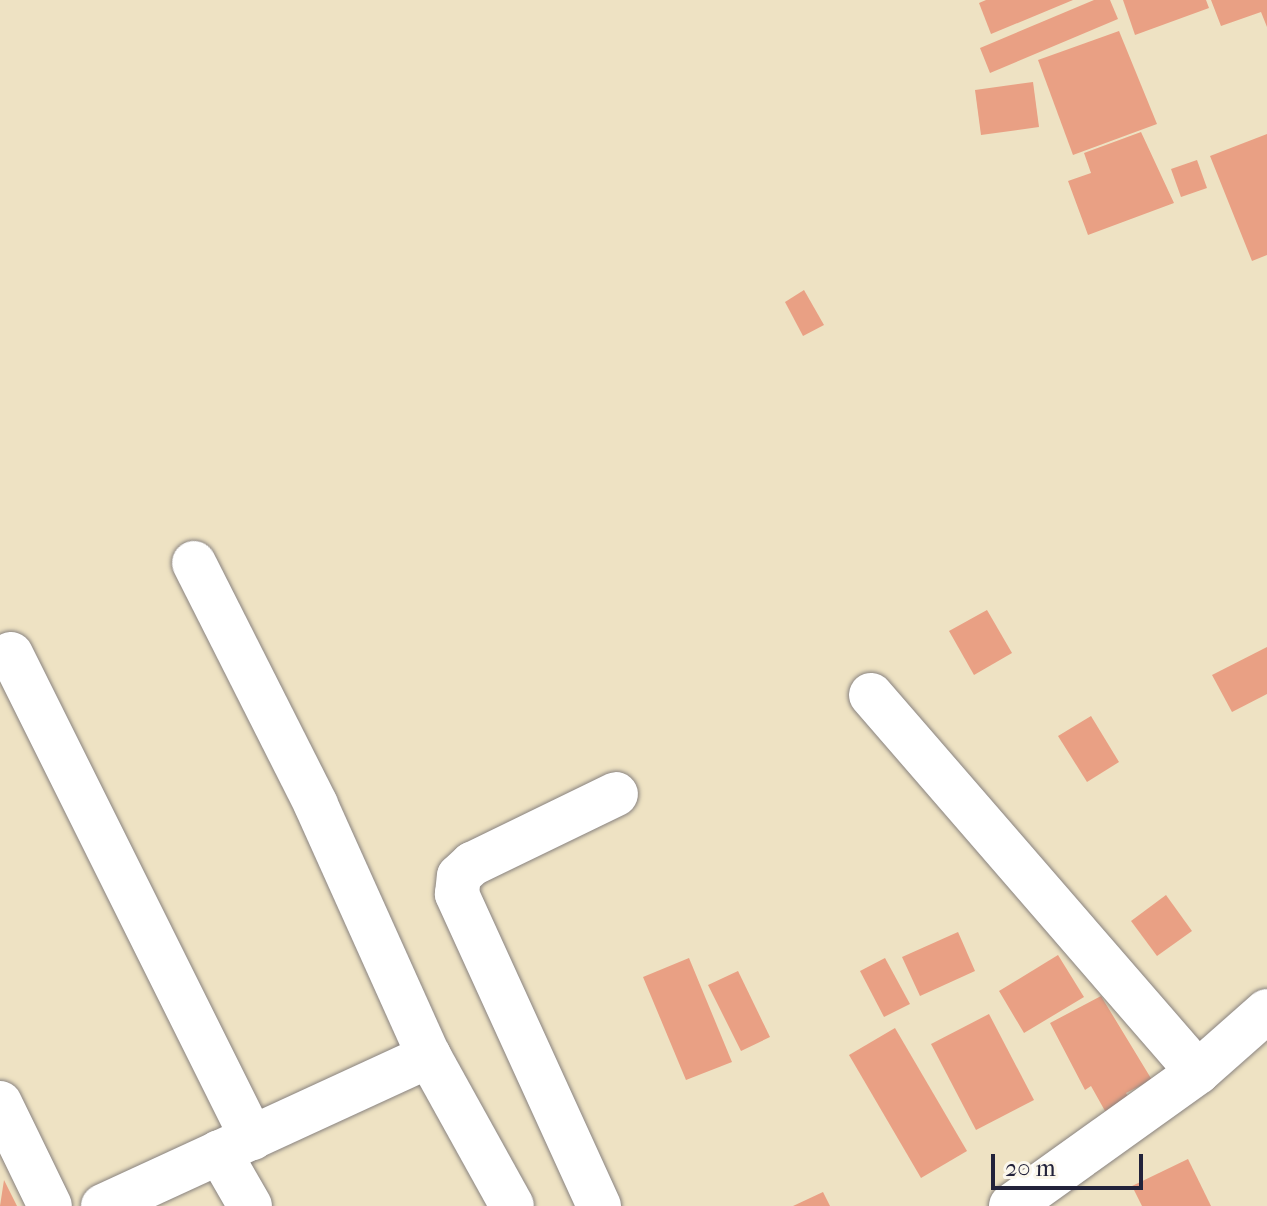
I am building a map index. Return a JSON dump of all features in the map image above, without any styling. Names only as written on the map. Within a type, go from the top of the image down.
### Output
[{"type":"street","points":[[194,563],[316,805],[429,1056],[512,1206]]},
{"type":"street","points":[[11,654],[235,1145],[250,1206]]},
{"type":"street","points":[[871,695],[1198,1072]]},
{"type":"street","points":[[599,1206],[457,894],[459,876],[472,864],[616,794]]},
{"type":"street","points":[[1011,1206],[1198,1072],[1267,1011]]},
{"type":"street","points":[[103,1206],[429,1056]]},
{"type":"street","points":[[0,1103],[50,1206]]},
{"type":"building","points":[[986,0],[1073,0],[991,34],[979,3]]},
{"type":"building","points":[[1094,0],[1110,0],[1118,19],[990,73],[980,48]]},
{"type":"building","points":[[1123,0],[1206,0],[1209,8],[1135,35]]},
{"type":"building","points":[[1211,0],[1267,0],[1267,27],[1261,12],[1221,26]]},
{"type":"building","points":[[1119,31],[1157,124],[1073,155],[1038,60]]},
{"type":"building","points":[[1033,82],[1039,127],[981,135],[975,90]]},
{"type":"building","points":[[1141,132],[1174,203],[1088,235],[1068,181],[1091,173],[1084,153]]},
{"type":"building","points":[[1267,134],[1267,255],[1252,261],[1210,156]]},
{"type":"building","points":[[1197,160],[1207,188],[1181,197],[1171,169]]},
{"type":"building","points":[[804,290],[824,325],[803,336],[785,302]]},
{"type":"building","points":[[987,610],[1012,653],[974,675],[949,631]]},
{"type":"building","points":[[1267,647],[1267,694],[1232,712],[1212,675]]},
{"type":"building","points":[[1091,716],[1119,762],[1087,782],[1058,736]]},
{"type":"building","points":[[1166,895],[1192,931],[1157,956],[1131,921]]},
{"type":"building","points":[[958,932],[975,971],[920,996],[902,957]]},
{"type":"building","points":[[1058,955],[1084,997],[1024,1033],[999,991]]},
{"type":"building","points":[[689,958],[732,1062],[686,1080],[643,977]]},
{"type":"building","points":[[885,958],[910,1004],[884,1017],[860,971]]},
{"type":"building","points":[[738,971],[770,1037],[741,1051],[708,985]]},
{"type":"building","points":[[1101,996],[1152,1080],[1126,1093],[1133,1106],[1109,1118],[1091,1086],[1085,1090],[1050,1023]]},
{"type":"building","points":[[989,1014],[1034,1100],[976,1130],[931,1044]]},
{"type":"building","points":[[895,1028],[967,1151],[921,1178],[849,1055]]},
{"type":"building","points":[[1188,1159],[1211,1206],[1142,1206],[1132,1186]]},
{"type":"building","points":[[4,1180],[17,1206],[0,1206]]},
{"type":"building","points":[[823,1192],[830,1206],[793,1206]]}]
